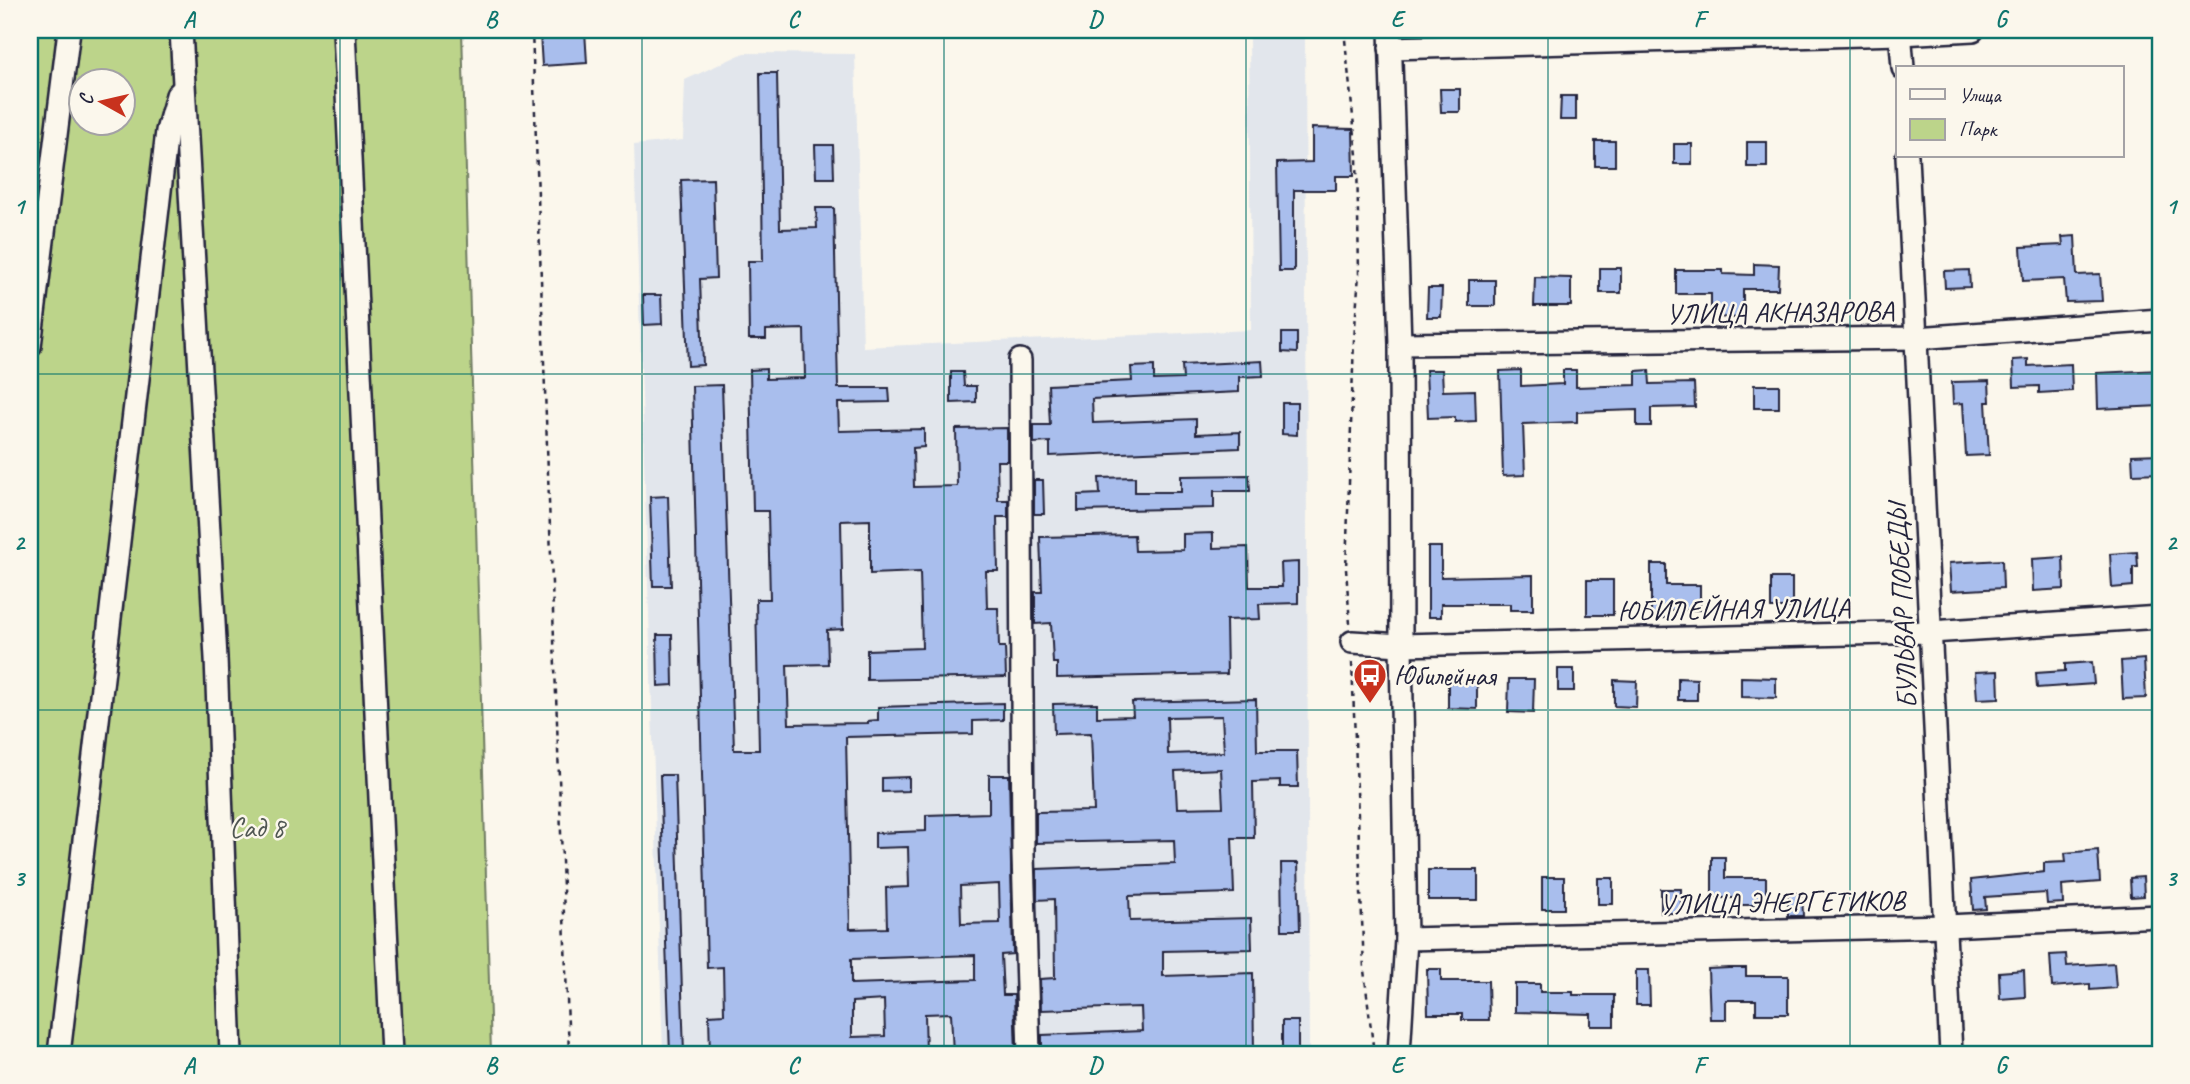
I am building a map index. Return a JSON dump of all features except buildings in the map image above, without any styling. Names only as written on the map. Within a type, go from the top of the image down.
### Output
[{"type":"street","points":[[30,345],[39,199],[69,30]]},
{"type":"street","points":[[181,30],[216,658],[231,1054]]},
{"type":"street","points":[[344,30],[392,1054]]},
{"type":"street","points":[[1399,1054],[1406,939],[1400,344],[1390,39],[1973,30]]},
{"type":"street","points":[[1901,32],[1903,66]]},
{"type":"street","points":[[59,1054],[167,131],[177,95],[184,87]]},
{"type":"street","name":"БУЛЬВАР ПОБЕДЫ","points":[[1907,158],[1947,926],[1951,1054]]},
{"type":"street","name":"УЛИЦА АКНАЗАРОВА","points":[[1400,344],[1917,338],[2160,320]]},
{"type":"street","points":[[1020,360],[1023,855],[1029,1054]]},
{"type":"street","name":"ЮБИЛЕЙНАЯ УЛИЦА","points":[[1352,642],[1401,645],[1931,632],[2160,617]]},
{"type":"street","name":"УЛИЦА ЭНЕРГЕТИКОВ","points":[[1406,939],[1947,926],[2160,916]]},
{"type":"path","points":[[532,30],[569,1054]]},
{"type":"path","points":[[1344,30],[1357,155],[1359,274],[1346,569],[1352,642],[1364,970],[1374,1054]]},
{"type":"shaded area","points":[[1249,30],[1305,30],[1309,1054],[663,1054],[634,145],[683,140],[685,80],[744,53],[855,54],[863,347],[1251,330]]},
{"type":"green space","name":"Сад 8","points":[[30,30],[462,30],[491,1054],[30,1054]]},
{"type":"place","name":"Юбилейная","points":[[1370,705]]}]
